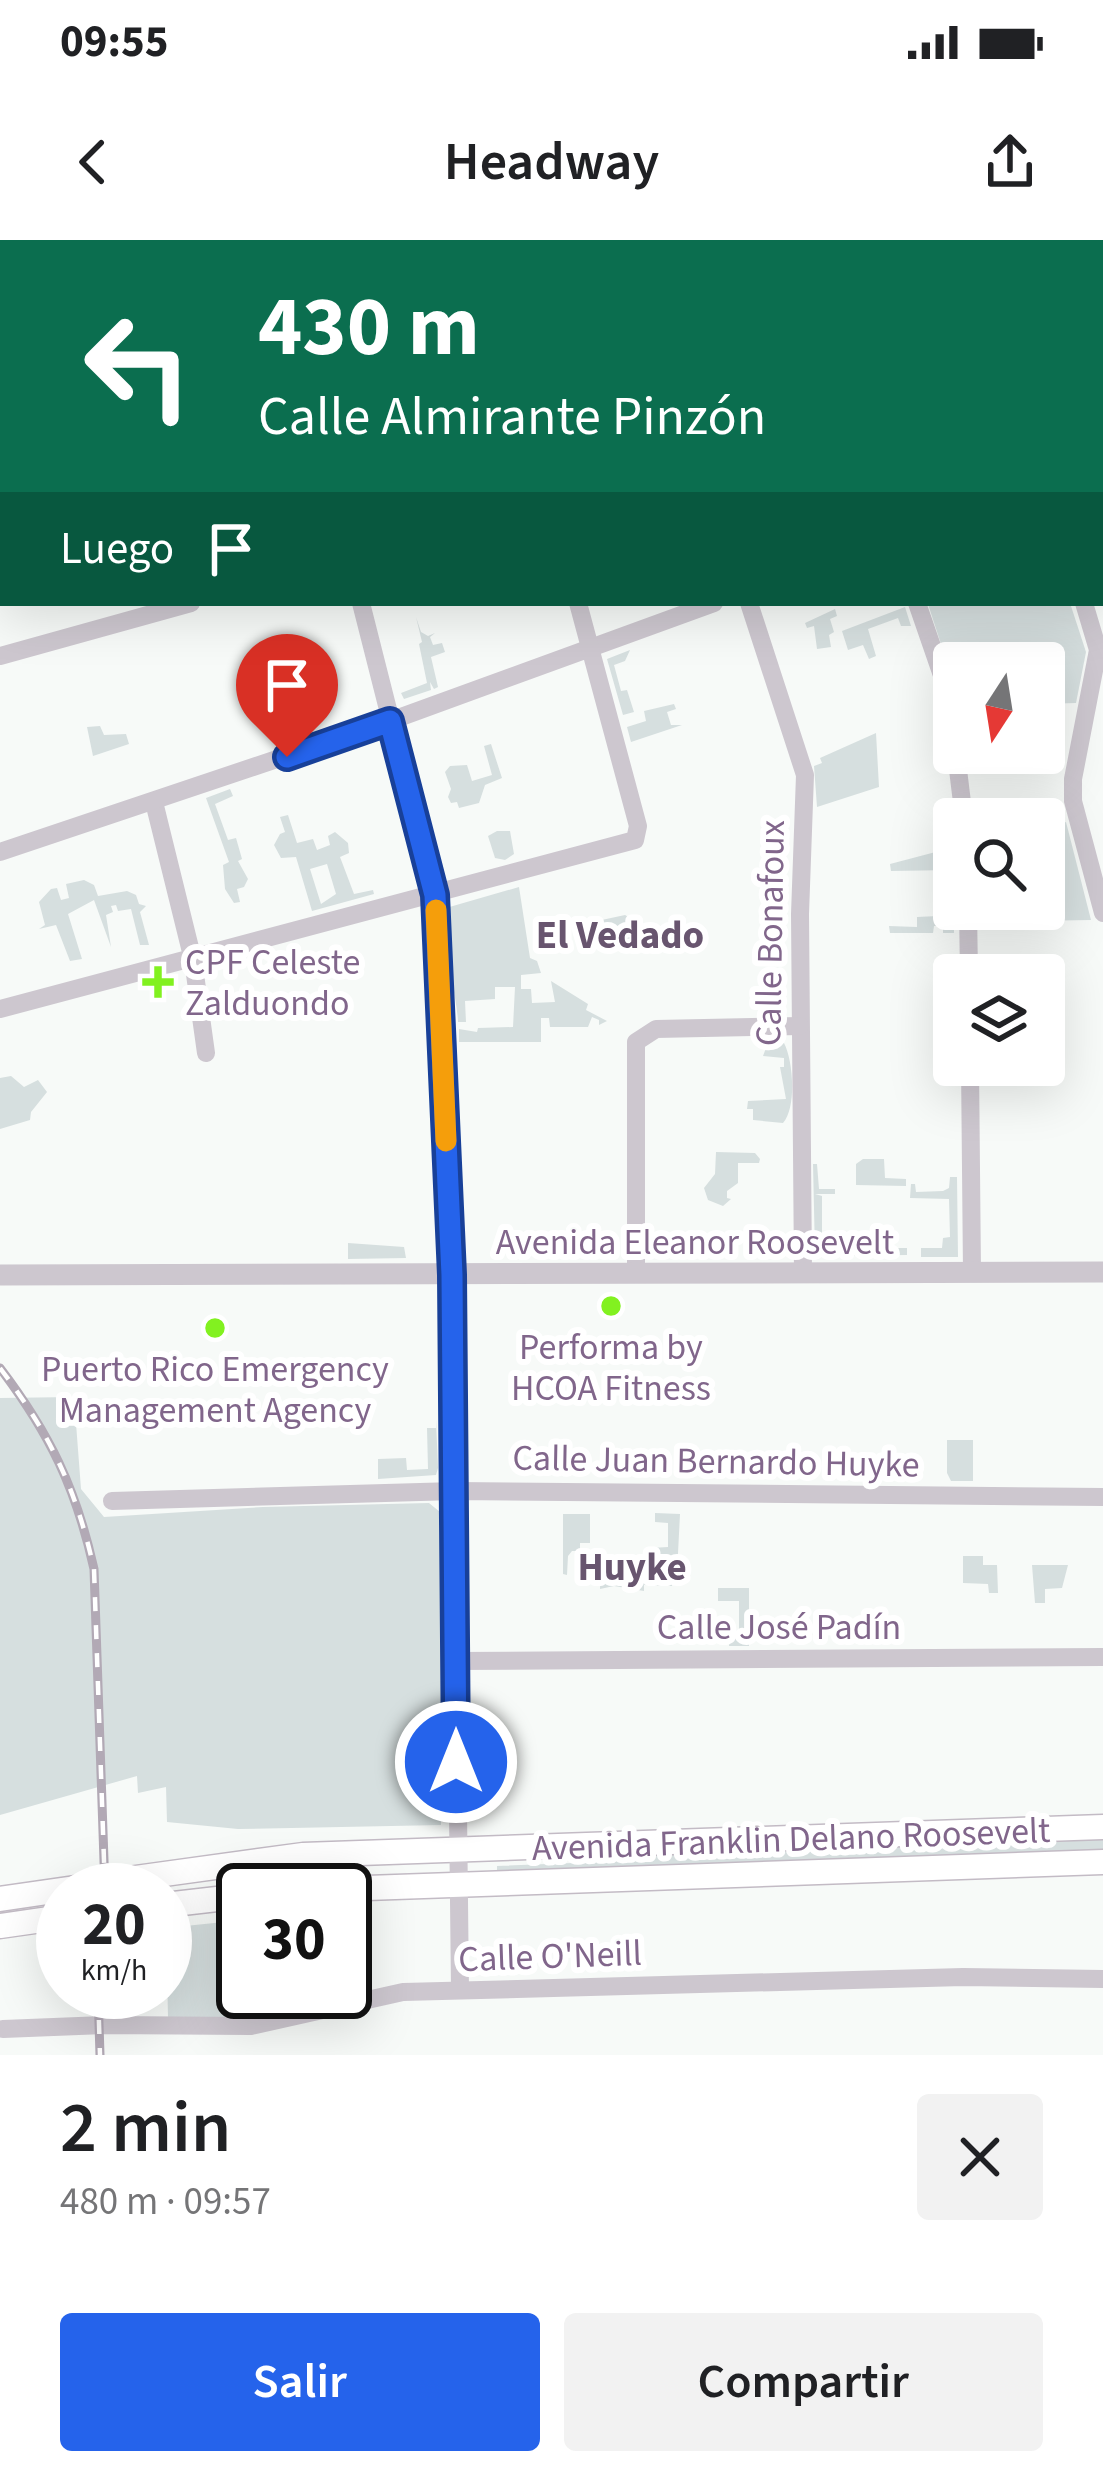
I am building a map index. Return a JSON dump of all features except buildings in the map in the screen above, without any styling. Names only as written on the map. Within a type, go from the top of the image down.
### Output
[{"type":"main road","name":"Avenida Franklin Delano Roosevelt","points":[[192,1870],[303,1855],[1103,1827]]},
{"type":"main road","name":"Avenida Franklin Delano Roosevelt","points":[[372,1888],[1103,1862]]},
{"type":"main road","points":[[0,1899],[36,1894]]},
{"type":"main road","points":[[0,1926],[36,1921]]},
{"type":"street","points":[[0,656],[180,606]]},
{"type":"street","points":[[362,606],[435,895],[452,1275],[460,1990]]},
{"type":"street","points":[[0,1010],[629,843],[638,834],[638,826],[579,606]]},
{"type":"street","points":[[0,852],[390,721],[706,606]]},
{"type":"street","name":"Calle Bonafoux","points":[[749,606],[805,775],[800,1026],[803,1272]]},
{"type":"street","points":[[918,606],[933,649]]},
{"type":"street","points":[[1085,606],[1098,650],[1072,801],[1103,913]]},
{"type":"street","points":[[154,802],[193,959],[206,1054]]},
{"type":"street","points":[[636,1273],[636,1042],[656,1029],[800,1026]]},
{"type":"street","points":[[970,1086],[972,1274]]},
{"type":"street","name":"Avenida Eleanor Roosevelt","points":[[0,1275],[1103,1272]]},
{"type":"street","name":"Calle Juan Bernardo Huyke","points":[[112,1501],[455,1491],[1103,1497]]},
{"type":"street","name":"Calle José Padín","points":[[455,1661],[1103,1657]]},
{"type":"street","name":"Calle O'Neill","points":[[3,2029],[251,2026],[404,1992],[963,1977],[1103,1979]]},
{"type":"shaded area","points":[[929,606],[1071,606],[1086,652],[1076,703],[1065,703],[1065,642],[940,642]]},
{"type":"shaded area","points":[[905,607],[911,626],[901,626],[898,618],[868,629],[876,656],[869,659],[863,645],[848,650],[842,631]]},
{"type":"shaded area","points":[[835,609],[837,616],[830,619],[831,647],[817,649],[814,626],[807,628],[805,623]]},
{"type":"shaded area","points":[[416,617],[421,632],[435,633],[430,637],[433,645],[442,643],[445,652],[431,657],[438,687],[434,689],[430,682],[431,690],[404,699],[401,693],[427,683]]},
{"type":"shaded area","points":[[630,650],[625,661],[614,665],[621,691],[627,690],[634,712],[623,715],[607,659]]},
{"type":"shaded area","points":[[674,704],[676,709],[667,712],[671,725],[682,725],[631,742],[627,727],[646,721],[644,711]]},
{"type":"shaded area","points":[[100,726],[104,735],[126,734],[129,744],[93,756],[87,727]]},
{"type":"shaded area","points":[[876,733],[879,787],[817,807],[814,766],[822,763],[820,758]]},
{"type":"shaded area","points":[[491,744],[502,778],[485,785],[479,803],[459,808],[448,797],[451,789],[445,772],[450,766],[467,765],[472,781],[492,775],[484,746]]},
{"type":"shaded area","points":[[230,789],[233,796],[215,804],[228,840],[236,838],[242,859],[238,861],[248,879],[237,889],[240,902],[234,903],[225,889],[223,865],[229,862],[206,798]]},
{"type":"shaded area","points":[[288,815],[297,843],[313,839],[317,850],[330,845],[328,836],[335,832],[348,843],[349,853],[340,857],[354,894],[373,890],[374,894],[312,911],[296,857],[281,858],[274,845],[285,832],[280,817]],"holes":[[[327,864],[336,894],[321,904],[310,869]]]},
{"type":"shaded area","points":[[1066,822],[1091,920],[1065,920]]},
{"type":"shaded area","points":[[510,831],[514,854],[505,860],[495,858],[488,836]]},
{"type":"shaded area","points":[[933,853],[933,870],[891,871],[890,864]]},
{"type":"shaded area","points":[[84,880],[94,885],[98,896],[127,891],[136,895],[139,904],[146,906],[140,912],[149,945],[140,945],[131,909],[118,911],[116,905],[106,915],[111,947],[94,900],[68,914],[82,959],[70,961],[56,925],[39,929],[45,925],[39,902],[57,888],[61,900],[69,898],[66,884]]},
{"type":"shaded area","points":[[519,887],[530,958],[537,961],[541,973],[521,975],[521,989],[531,989],[532,1003],[555,1002],[551,981],[607,1021],[599,1025],[592,1017],[588,1027],[550,1027],[549,1018],[541,1018],[541,1042],[459,1042],[459,1029],[477,1032],[478,1028],[513,1027],[515,987],[495,987],[495,999],[465,1001],[466,1022],[458,1022],[446,908]]},
{"type":"shaded area","points":[[625,915],[647,928],[646,939],[601,952],[597,921]]},
{"type":"shaded area","points":[[933,916],[933,933],[890,933],[889,926],[917,927],[917,917]]},
{"type":"shaded area","points":[[769,1040],[784,1043],[790,1060],[792,1095],[783,1123],[753,1120],[753,1109],[747,1109],[748,1101],[786,1099],[780,1067],[784,1067],[784,1058],[763,1056]]},
{"type":"shaded area","points":[[11,1076],[24,1087],[38,1080],[47,1092],[30,1120],[0,1129],[0,1078]]},
{"type":"shaded area","points":[[716,1152],[755,1153],[760,1159],[759,1163],[738,1163],[738,1183],[727,1191],[731,1199],[723,1206],[708,1200],[704,1188],[715,1174]]},
{"type":"shaded area","points":[[863,1159],[884,1159],[885,1178],[906,1179],[906,1186],[856,1185],[856,1164]]},
{"type":"shaded area","points":[[813,1164],[817,1164],[819,1189],[835,1189],[835,1194],[815,1194],[822,1196],[822,1247],[835,1249],[837,1255],[856,1255],[857,1249],[874,1249],[877,1239],[890,1239],[890,1248],[907,1248],[907,1255],[819,1256],[815,1253]]},
{"type":"shaded area","points":[[950,1177],[957,1177],[958,1257],[921,1257],[921,1248],[942,1248],[943,1238],[950,1237],[949,1199],[910,1198],[911,1184],[916,1192],[943,1191],[949,1188]]},
{"type":"shaded area","points":[[348,1243],[404,1247],[406,1258],[348,1259]]},
{"type":"shaded area","points":[[74,1397],[81,1489],[104,1517],[429,1503],[440,1512],[441,1825],[238,1829],[167,1822],[166,1787],[138,1793],[137,1776],[0,1815],[0,1398]]},
{"type":"shaded area","points":[[436,1419],[438,1468],[436,1475],[378,1479],[378,1459],[406,1458],[407,1470],[428,1469],[427,1428],[436,1428]]},
{"type":"shaded area","points":[[947,1440],[973,1440],[973,1481],[951,1481]]},
{"type":"shaded area","points":[[655,1513],[680,1514],[672,1586],[644,1585],[644,1591],[614,1586],[600,1589],[601,1561],[650,1565],[651,1548],[668,1547],[668,1523],[655,1522]]},
{"type":"shaded area","points":[[563,1514],[590,1514],[590,1543],[580,1543],[580,1551],[568,1556],[567,1575],[563,1574]]},
{"type":"shaded area","points":[[963,1556],[983,1556],[983,1565],[997,1565],[998,1593],[989,1593],[988,1584],[963,1583]]},
{"type":"shaded area","points":[[1032,1565],[1068,1565],[1062,1588],[1045,1589],[1045,1603],[1035,1603]]},
{"type":"shaded area","points":[[718,1588],[749,1588],[749,1646],[729,1646],[730,1634],[739,1633],[739,1601],[718,1601]]},
{"type":"shaded area","points":[[1103,1839],[1103,1854],[497,1873],[497,1866],[668,1852]]},
{"type":"shaded area","points":[[216,1923],[216,2018],[192,2017],[192,1925]]},
{"type":"railway","points":[[0,1368],[59,1463],[94,1569],[104,1863]]},
{"type":"railway","points":[[99,2019],[100,2055]]},
{"type":"slow traffic","points":[[436,910],[446,1141]]},
{"type":"place","name":"CPF Celeste Zalduondo","points":[[158,982]]},
{"type":"place","name":"Performa by HCOA Fitness","points":[[611,1306]]},
{"type":"place","name":"Puerto Rico Emergency Management Agency","points":[[215,1328]]},
{"type":"district","name":"El Vedado","points":[[620,934]]},
{"type":"district","name":"Huyke","points":[[632,1566]]},
{"type":"route","points":[[287,757],[390,721],[435,895],[452,1275],[456,1762]]}]
